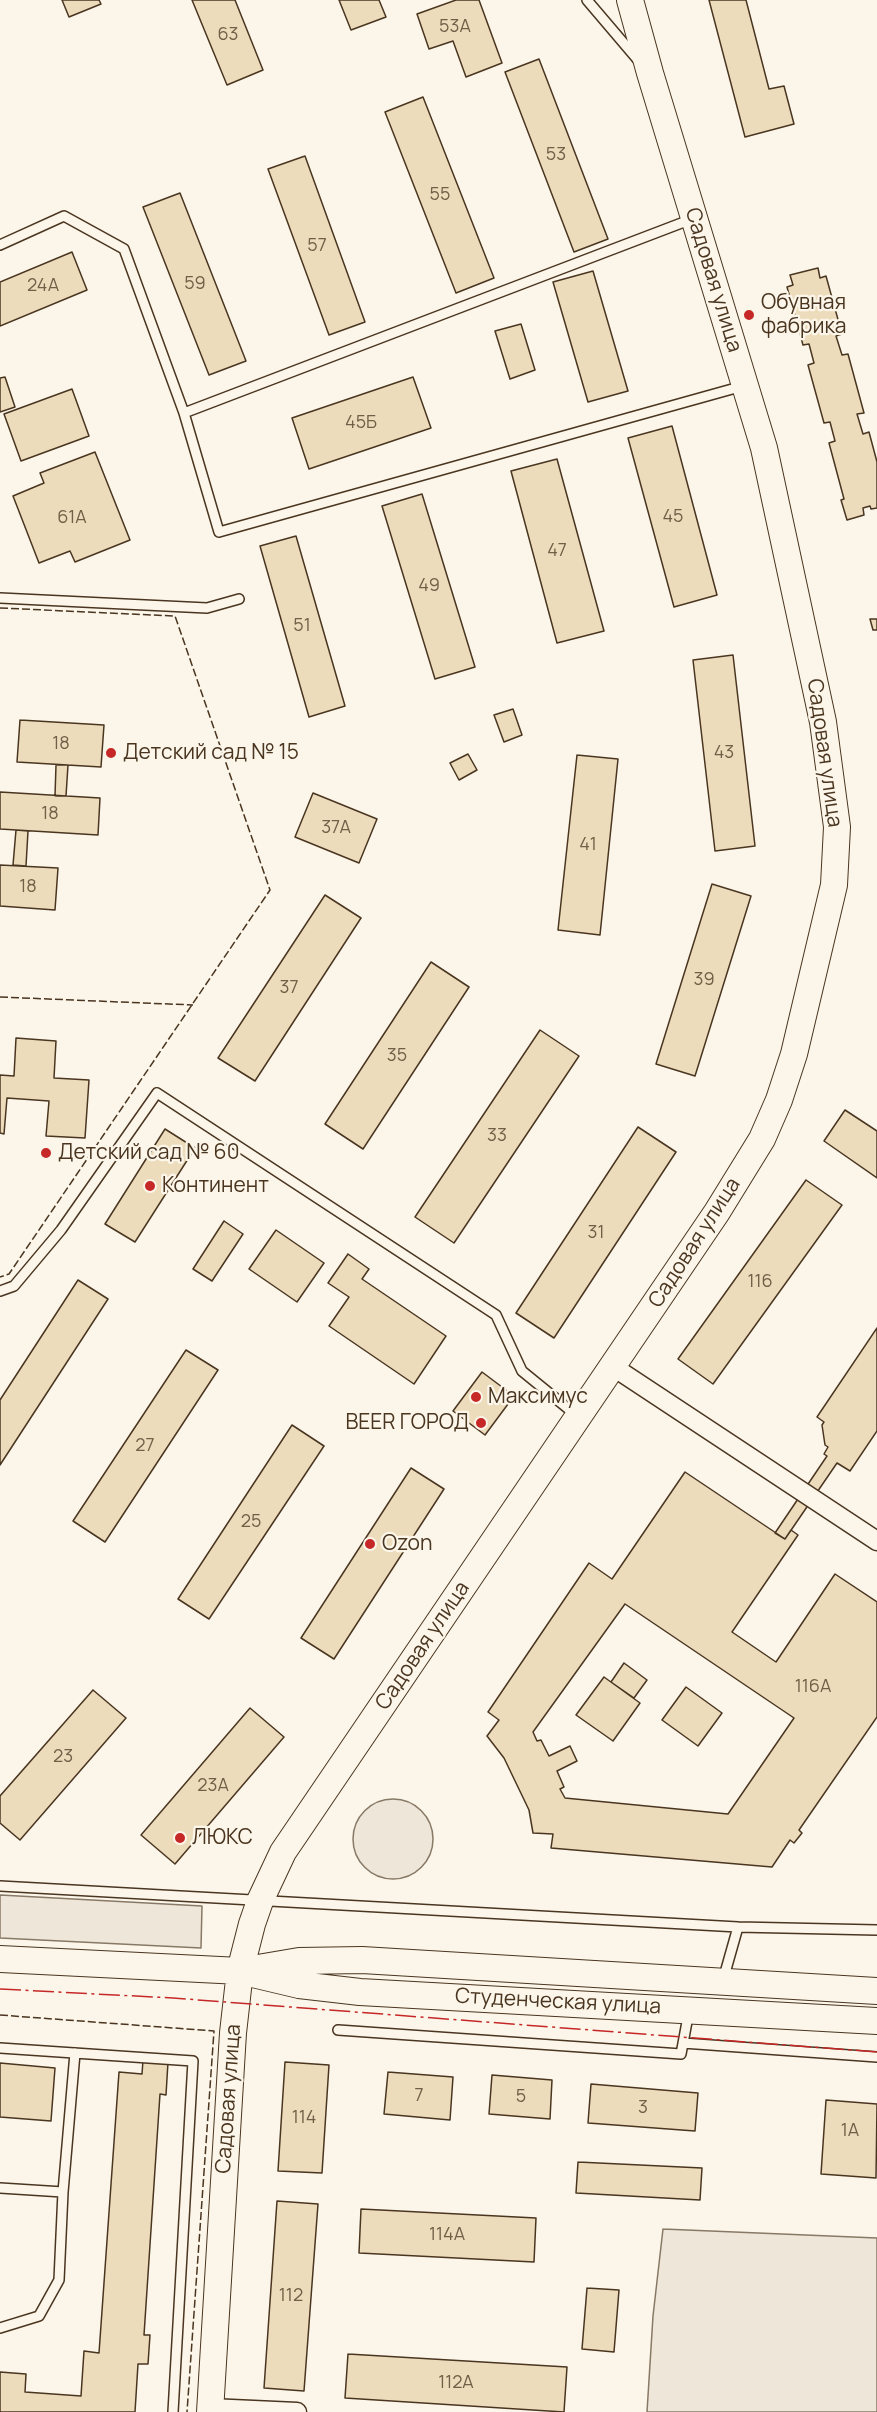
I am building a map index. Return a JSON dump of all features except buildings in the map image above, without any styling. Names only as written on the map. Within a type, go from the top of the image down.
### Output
[{"type":"main road","name":"Садовая улица","points":[[210,2410],[233,2033],[240,1971],[260,1901],[284,1852],[717,1212],[762,1139],[779,1100],[794,1054],[834,885],[837,827],[823,722],[764,448],[650,74],[630,0]]},
{"type":"main road","name":"Студенческая улица","points":[[0,1959],[240,1971],[299,1985],[360,1992],[877,2021]]},
{"type":"main road","name":"Студенческая улица","points":[[240,1971],[299,1961],[362,1960],[877,1991]]},
{"type":"street","points":[[612,1366],[877,1541]]},
{"type":"street","name":"Садовая улица","points":[[210,2410],[297,2412]]},
{"type":"lane","points":[[587,0],[650,74]]},
{"type":"lane","points":[[0,245],[64,216],[124,249],[184,413],[219,532],[745,385]]},
{"type":"lane","points":[[184,413],[694,218]]},
{"type":"lane","points":[[0,598],[207,608],[239,599]]},
{"type":"lane","points":[[0,1291],[14,1286],[61,1230],[157,1093],[496,1315],[522,1371],[578,1417]]},
{"type":"lane","points":[[0,1886],[738,1927],[877,1930]]},
{"type":"lane","points":[[723,1982],[738,1927]]},
{"type":"lane","points":[[338,2030],[681,2054],[690,2009]]},
{"type":"lane","points":[[683,2043],[877,2056]]},
{"type":"lane","points":[[0,2048],[193,2061],[173,2412]]},
{"type":"lane","points":[[0,2328],[39,2316],[59,2280],[63,2192],[75,2053]]},
{"type":"lane","points":[[0,2188],[63,2192]]},
{"type":"shaded area","points":[[385,1799],[401,1799],[422,1810],[433,1831],[433,1847],[422,1868],[401,1879],[385,1879],[371,1873],[359,1861],[353,1847],[353,1831],[359,1817],[371,1805]]},
{"type":"shaded area","points":[[0,1895],[202,1906],[201,1948],[0,1938]]},
{"type":"shaded area","points":[[663,2229],[877,2238],[877,2412],[647,2412],[653,2316]]},
{"type":"fence","points":[[0,608],[175,616],[270,890],[9,1274],[0,1277]]},
{"type":"fence","points":[[0,997],[193,1005]]},
{"type":"fence","points":[[0,2015],[214,2031],[187,2412]]},
{"type":"power","points":[[0,1989],[173,1998],[877,2052]]},
{"type":"place","name":"Обувная фабрика","points":[[749,315]]},
{"type":"place","name":"Детский сад № 15","points":[[111,753]]},
{"type":"place","name":"Детский сад № 60","points":[[46,1153]]},
{"type":"place","name":"Континент","points":[[150,1186]]},
{"type":"place","name":"Максимус","points":[[476,1397]]},
{"type":"place","name":"BEER ГОРОД","points":[[481,1423]]},
{"type":"place","name":"Ozon","points":[[370,1544]]},
{"type":"place","name":"ЛЮКС","points":[[180,1838]]}]
